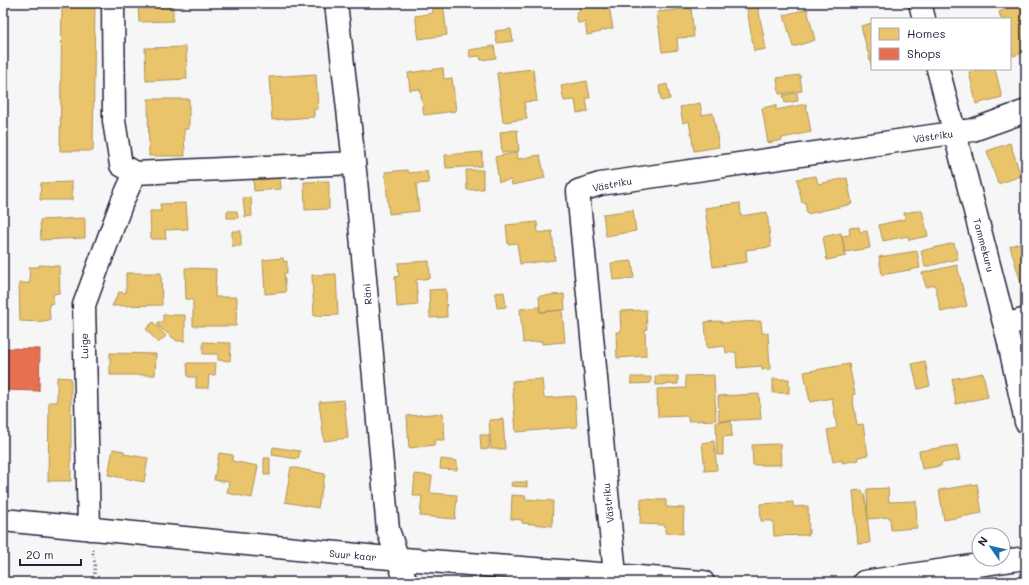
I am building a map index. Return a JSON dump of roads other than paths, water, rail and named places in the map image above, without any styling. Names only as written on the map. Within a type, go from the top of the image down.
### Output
[{"type":"street","points":[[113,3],[114,121],[121,165],[136,173],[354,163]]},
{"type":"street","name":"Räni","points":[[336,3],[354,163],[388,530],[406,582]]},
{"type":"street","points":[[920,3],[924,18]]},
{"type":"street","name":"Tammekuru","points":[[938,70],[1005,325],[1026,422]]},
{"type":"street","name":"Västriku","points":[[615,575],[578,191],[600,184],[973,130],[1026,111]]},
{"type":"street","name":"Luige","points":[[89,529],[84,305],[122,202],[136,173]]},
{"type":"street","points":[[1005,325],[1026,318]]},
{"type":"street","name":"Suur kaar","points":[[3,520],[398,558],[703,582]]},
{"type":"street","points":[[864,582],[1026,558]]}]
